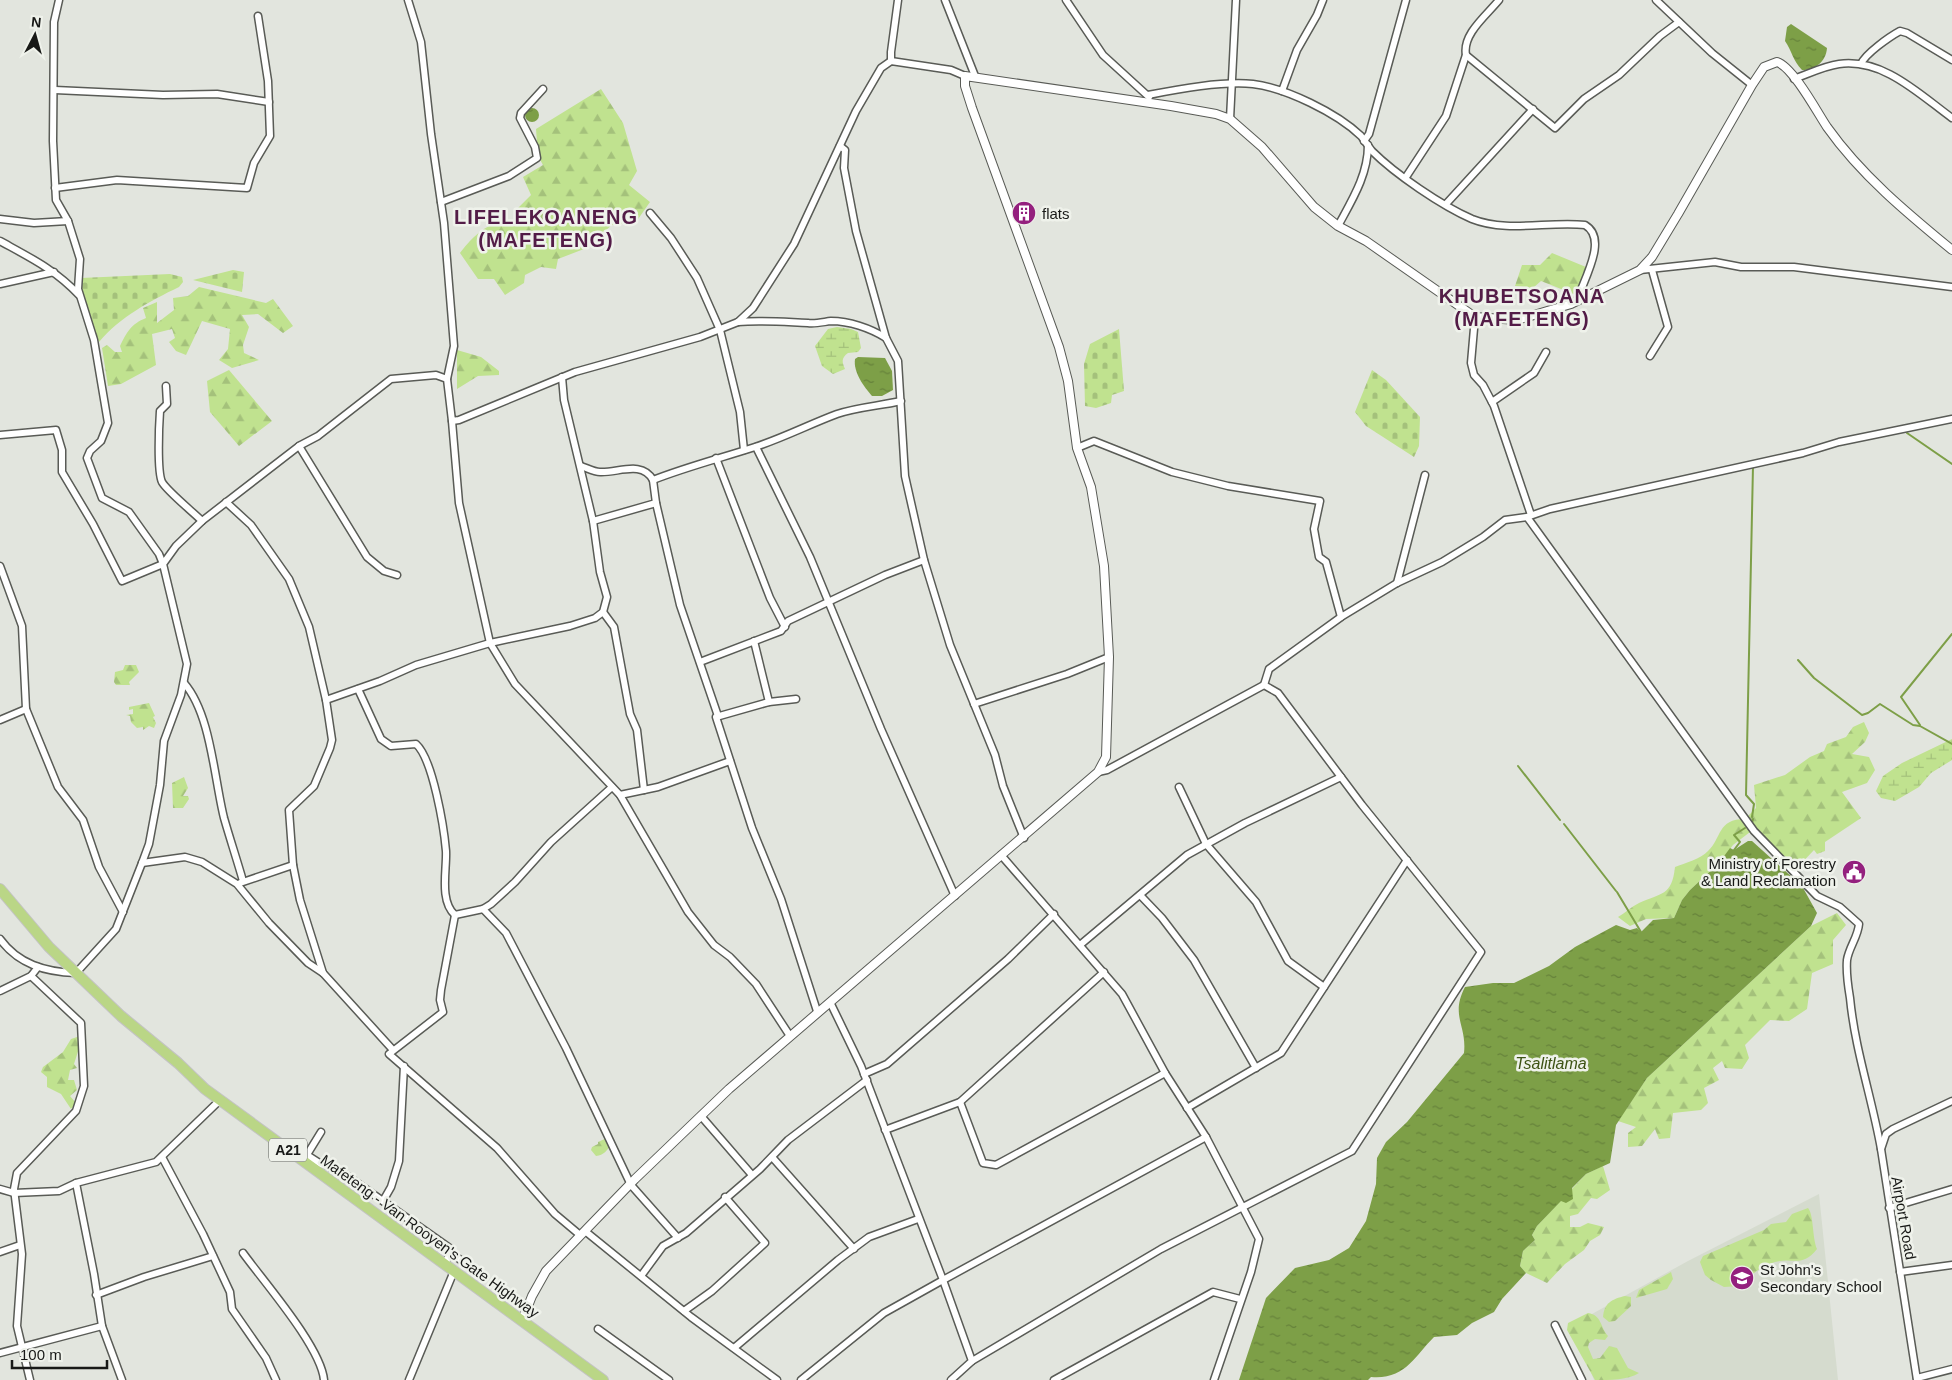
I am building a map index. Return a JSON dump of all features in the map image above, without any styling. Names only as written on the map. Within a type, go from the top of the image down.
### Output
[{"type":"main road","name":"Mafeteng - Van Rooyen's Gate Highway","points":[[0,890],[49,946],[121,1016],[220,1100],[305,1158],[449,1268],[603,1380]]},
{"type":"street","points":[[0,939],[10,952],[38,967],[76,972],[116,929],[149,844],[158,793],[164,741],[184,683],[187,664],[159,554],[129,512],[102,498],[87,458],[90,451],[101,441],[108,422],[94,340],[78,289],[80,259],[68,221],[56,200],[53,141],[54,22],[59,0]]},
{"type":"street","points":[[408,0],[422,49],[430,134],[441,202],[451,291],[454,346],[447,379],[459,503],[490,643],[515,684],[620,796],[688,912],[714,945],[756,984],[790,1036]]},
{"type":"street","points":[[891,62],[890,52],[898,0]]},
{"type":"street","points":[[945,0],[975,76]]},
{"type":"street","points":[[1066,0],[1103,55],[1148,95],[1153,104]]},
{"type":"street","points":[[1230,120],[1234,85],[1232,50],[1236,0]]},
{"type":"street","points":[[1282,91],[1297,50],[1323,0]]},
{"type":"street","points":[[1338,226],[1357,192],[1368,161],[1366,143],[1406,0]]},
{"type":"street","points":[[1406,177],[1446,116],[1466,55],[1465,47],[1472,31],[1499,0]]},
{"type":"street","points":[[1656,0],[1752,85]]},
{"type":"street","points":[[55,188],[117,180],[247,188],[254,163],[270,136],[269,102],[258,16]]},
{"type":"street","points":[[1466,55],[1555,128],[1584,99],[1619,75],[1660,36],[1679,22]]},
{"type":"street","points":[[1861,64],[1883,42],[1900,31],[1907,33],[1952,60]]},
{"type":"street","points":[[452,421],[468,418],[562,377],[720,330],[738,322],[753,308],[794,244],[874,78],[881,68],[891,62],[951,70],[965,76],[1216,114],[1230,120],[1262,147],[1314,206],[1338,226],[1366,241],[1475,317],[1517,320],[1577,301],[1640,270],[1652,257],[1752,85],[1764,67],[1777,62],[1782,64],[1830,130],[1869,176],[1913,218],[1952,250]]},
{"type":"street","points":[[1794,79],[1837,64],[1861,64],[1877,67],[1952,118]]},
{"type":"street","points":[[522,1322],[532,1296],[546,1271],[701,1116],[817,1011],[830,1002],[1001,855],[1024,838],[1098,772],[1106,757],[1109,657],[1104,566],[1090,487],[1077,448],[1068,380],[1059,347],[972,108],[965,86],[965,76]]},
{"type":"street","points":[[1148,95],[1190,88],[1252,84],[1282,91],[1318,106],[1406,177],[1471,218],[1489,224],[1578,224],[1589,227],[1595,236],[1596,246],[1577,301]]},
{"type":"street","points":[[441,202],[496,182],[537,158],[535,147],[520,118],[521,113],[543,89]]},
{"type":"street","points":[[54,90],[163,95],[217,94],[269,102]]},
{"type":"street","points":[[1446,204],[1532,109]]},
{"type":"street","points":[[840,146],[845,150],[844,168],[856,231],[886,338],[898,361],[905,476],[924,560],[950,645],[995,755],[1003,786],[1024,838]]},
{"type":"street","points":[[650,213],[671,238],[697,278],[720,330],[740,412],[744,450]]},
{"type":"street","points":[[0,219],[34,223],[68,221]]},
{"type":"street","points":[[0,241],[36,259],[54,272],[80,296]]},
{"type":"street","points":[[1640,270],[1715,262],[1741,267],[1794,267],[1952,287]]},
{"type":"street","points":[[1650,356],[1668,327],[1652,270]]},
{"type":"street","points":[[0,284],[54,272]]},
{"type":"street","points":[[1475,317],[1471,363],[1474,374],[1483,385],[1492,402],[1529,516]]},
{"type":"street","points":[[738,322],[768,320],[810,324],[832,321],[854,324],[875,331],[886,338]]},
{"type":"street","points":[[1492,402],[1534,373],[1546,352]]},
{"type":"street","points":[[0,435],[56,430],[62,450],[62,472],[93,524],[122,581],[163,564],[176,546],[202,521],[299,446],[318,436],[391,379],[436,375],[447,379]]},
{"type":"street","points":[[326,700],[358,690],[416,665],[490,643],[570,626],[594,618],[603,612],[607,600],[600,572],[593,521],[564,400],[562,377]]},
{"type":"street","points":[[166,386],[167,404],[160,411],[159,432],[162,482],[202,521]]},
{"type":"street","points":[[653,480],[716,458],[756,447],[838,414],[868,406],[885,406],[901,401]]},
{"type":"street","points":[[1098,772],[1107,770],[1264,685],[1269,669],[1341,617],[1397,582],[1442,562],[1505,520],[1529,516],[1839,442],[1952,419]]},
{"type":"street","points":[[1077,448],[1094,441],[1172,472],[1228,486],[1320,501],[1314,528],[1319,557],[1326,562],[1341,617]]},
{"type":"street","points":[[299,446],[367,557],[384,571],[397,575]]},
{"type":"street","points":[[756,447],[829,601],[881,729],[955,896]]},
{"type":"street","points":[[716,458],[770,598],[785,627]]},
{"type":"street","points":[[581,466],[599,472],[635,468],[650,474],[653,480],[656,503],[680,605],[718,716],[716,717],[752,828],[781,899],[817,1011]]},
{"type":"street","points":[[1397,582],[1425,475]]},
{"type":"street","points":[[226,502],[250,525],[289,579],[309,627],[326,700],[332,740],[330,748],[314,786],[289,810],[293,865],[300,900],[324,973]]},
{"type":"street","points":[[593,521],[656,503]]},
{"type":"street","name":"Airport Road","points":[[1529,516],[1754,831],[1817,896],[1840,907],[1858,924],[1858,934],[1847,959],[1848,983],[1859,1060],[1875,1116],[1917,1379]]},
{"type":"street","points":[[700,662],[780,631],[785,627],[788,620],[924,560]]},
{"type":"street","points":[[0,566],[22,626],[26,709],[58,788],[83,820],[99,867],[123,912]]},
{"type":"street","points":[[603,612],[614,627],[630,714],[637,730],[644,790]]},
{"type":"street","points":[[754,641],[769,702]]},
{"type":"street","points":[[974,704],[1068,674],[1109,657]]},
{"type":"street","points":[[184,683],[194,695],[201,714],[240,883],[269,923],[308,962],[324,973],[393,1050]]},
{"type":"street","points":[[951,1380],[972,1361],[1144,1258],[1242,1205],[1352,1151],[1481,952],[1341,777],[1278,693],[1264,685]]},
{"type":"street","points":[[358,690],[381,739],[391,746],[416,744],[423,753],[432,776],[442,825],[446,853],[444,884],[450,911],[455,915]]},
{"type":"street","points":[[718,716],[769,702],[796,699]]},
{"type":"street","points":[[0,720],[26,709]]},
{"type":"street","points":[[620,796],[644,790],[730,761]]},
{"type":"street","points":[[1080,946],[1167,870],[1206,844],[1294,798],[1341,777]]},
{"type":"street","points":[[455,915],[483,909],[515,882],[551,842],[612,787]]},
{"type":"street","points":[[1179,787],[1206,844],[1256,902],[1288,961],[1324,987]]},
{"type":"street","points":[[1001,855],[1122,994],[1165,1073],[1206,1137],[1259,1239],[1251,1272],[1240,1299],[1214,1380]]},
{"type":"street","points":[[142,863],[185,857],[202,862],[240,883],[293,865]]},
{"type":"street","points":[[1187,1108],[1281,1053],[1407,860]]},
{"type":"street","points":[[1140,895],[1162,918],[1194,960],[1256,1068]]},
{"type":"street","points":[[483,909],[506,933],[566,1048],[631,1185],[678,1238]]},
{"type":"street","points":[[641,1276],[663,1246],[678,1238],[752,1175],[788,1140],[865,1077],[887,1064],[937,1022],[1008,960],[1054,914]]},
{"type":"street","points":[[455,915],[440,990],[443,1012],[389,1054],[497,1148],[556,1214],[777,1380]]},
{"type":"street","points":[[0,991],[30,976],[38,967]]},
{"type":"street","points":[[885,1130],[960,1102],[1104,972]]},
{"type":"street","points":[[30,976],[81,1023],[84,1086],[76,1111],[16,1173],[14,1193],[20,1245],[17,1326],[30,1380]]},
{"type":"street","points":[[830,1002],[865,1077],[972,1361]]},
{"type":"street","points":[[383,1201],[391,1187],[399,1161],[404,1066]]},
{"type":"street","points":[[960,1102],[983,1163],[988,1166],[996,1165],[1165,1073]]},
{"type":"street","points":[[0,1189],[14,1193],[59,1191],[76,1183],[140,1168],[156,1162],[220,1100]]},
{"type":"street","points":[[1880,1149],[1886,1134],[1898,1126],[1952,1101]]},
{"type":"street","points":[[701,1116],[752,1175]]},
{"type":"street","points":[[321,1132],[305,1158],[343,1173],[451,1249],[449,1268],[409,1380]]},
{"type":"street","points":[[801,1380],[884,1313],[1206,1137]]},
{"type":"street","points":[[772,1157],[854,1249]]},
{"type":"street","points":[[162,1158],[230,1292],[232,1310],[266,1358],[276,1380]]},
{"type":"street","points":[[76,1183],[102,1326],[122,1380]]},
{"type":"street","points":[[1889,1208],[1952,1189]]},
{"type":"street","points":[[684,1311],[712,1292],[764,1243],[725,1197]]},
{"type":"street","points":[[734,1348],[869,1238],[918,1219]]},
{"type":"street","points":[[0,1252],[20,1245]]},
{"type":"street","points":[[450,1252],[483,1277]]},
{"type":"street","points":[[243,1253],[297,1324],[323,1371],[324,1380]]},
{"type":"street","points":[[96,1295],[144,1277],[213,1256]]},
{"type":"street","points":[[1900,1272],[1952,1265]]},
{"type":"street","points":[[1054,1380],[1213,1292],[1240,1299]]},
{"type":"street","points":[[1555,1325],[1582,1380]]},
{"type":"street","points":[[0,1353],[102,1326]]},
{"type":"street","points":[[598,1329],[669,1380]]},
{"type":"street","points":[[1917,1379],[1952,1370]]},
{"type":"shaded area","name":"St John's Secondary School","points":[[1819,1194],[1838,1380],[1594,1380],[1572,1325],[1688,1261]]},
{"type":"green space","points":[[601,89],[623,123],[637,171],[629,185],[650,202],[636,222],[612,225],[584,249],[558,259],[556,269],[541,267],[525,275],[524,283],[505,295],[494,279],[478,279],[460,253],[472,239],[487,227],[498,223],[523,220],[524,215],[518,216],[518,208],[531,195],[523,177],[543,165],[538,156],[536,129]]},
{"type":"green space","points":[[1552,253],[1586,267],[1576,295],[1541,281],[1533,288],[1515,286],[1522,265],[1540,265]]},
{"type":"green space","points":[[233,270],[244,272],[242,292],[193,280]]},
{"type":"green space","points":[[170,274],[182,277],[183,282],[179,287],[126,317],[99,342],[82,294],[81,278]]},
{"type":"green space","points":[[199,287],[266,303],[273,299],[293,326],[283,333],[258,314],[242,315],[249,327],[243,345],[244,353],[259,360],[232,368],[219,360],[228,349],[230,329],[202,321],[186,355],[176,351],[169,342],[175,338],[172,329],[152,334],[156,365],[121,384],[108,386],[102,348],[107,345],[115,352],[122,352],[120,346],[127,333],[133,326],[146,318],[143,308],[157,302],[157,323],[174,310],[173,298],[188,296]]},
{"type":"green space","points":[[837,327],[858,332],[861,348],[858,352],[848,353],[843,360],[845,369],[833,374],[822,366],[815,346],[828,329]]},
{"type":"green space","points":[[1119,329],[1124,391],[1112,395],[1111,403],[1096,408],[1085,406],[1084,364],[1090,344]]},
{"type":"green space","points":[[457,350],[481,357],[499,371],[499,375],[478,376],[457,389]]},
{"type":"green space","points":[[229,370],[272,421],[239,446],[210,412],[207,381]]},
{"type":"green space","points":[[1372,370],[1386,380],[1420,417],[1419,446],[1414,457],[1366,426],[1355,412]]},
{"type":"green space","points":[[125,665],[136,665],[139,672],[129,682],[130,685],[116,685],[114,682],[115,672],[123,670]]},
{"type":"green space","points":[[149,703],[155,716],[153,717],[156,723],[154,728],[149,726],[143,730],[143,727],[137,728],[131,722],[130,716],[126,715],[133,714],[133,709],[129,710],[129,707]]},
{"type":"green space","points":[[1864,722],[1869,733],[1865,742],[1852,754],[1869,757],[1875,770],[1867,783],[1842,792],[1861,818],[1825,842],[1825,851],[1817,854],[1814,850],[1796,869],[1754,829],[1733,845],[1719,863],[1690,890],[1682,900],[1674,918],[1646,919],[1630,926],[1618,917],[1633,906],[1664,892],[1671,883],[1675,867],[1705,854],[1721,830],[1729,822],[1745,819],[1756,808],[1754,785],[1785,775],[1810,757],[1824,751],[1827,744],[1846,737],[1853,727]]},
{"type":"green space","points":[[1952,739],[1952,760],[1931,773],[1919,787],[1895,801],[1881,798],[1876,791],[1883,776],[1902,763]]},
{"type":"green space","points":[[184,777],[188,788],[183,796],[188,796],[189,799],[183,808],[173,808],[172,783]]},
{"type":"green space","points":[[1837,913],[1846,925],[1833,940],[1833,964],[1812,973],[1807,1009],[1789,1021],[1770,1020],[1745,1045],[1749,1058],[1742,1069],[1725,1068],[1722,1061],[1713,1068],[1719,1080],[1704,1088],[1708,1103],[1701,1110],[1673,1113],[1670,1138],[1659,1139],[1655,1129],[1642,1146],[1628,1147],[1628,1133],[1636,1127],[1618,1121],[1647,1078],[1811,926]]},
{"type":"green space","points":[[80,1036],[81,1042],[74,1064],[77,1068],[70,1070],[68,1080],[74,1080],[77,1090],[70,1096],[76,1103],[71,1109],[61,1094],[47,1087],[47,1077],[41,1072],[43,1067],[63,1052],[71,1039]]},
{"type":"green space","points":[[609,1137],[611,1144],[608,1149],[603,1154],[596,1156],[591,1150],[592,1147]]},
{"type":"green space","points":[[1603,1166],[1610,1190],[1597,1199],[1591,1198],[1578,1214],[1570,1216],[1570,1227],[1580,1227],[1588,1223],[1604,1227],[1600,1235],[1590,1241],[1584,1250],[1565,1264],[1547,1283],[1526,1273],[1520,1266],[1523,1251],[1535,1240],[1532,1235],[1537,1226],[1586,1174]]},
{"type":"green space","points":[[1808,1208],[1817,1249],[1812,1255],[1802,1260],[1781,1261],[1764,1266],[1740,1286],[1724,1287],[1705,1275],[1700,1262],[1703,1256],[1764,1230],[1771,1224],[1786,1222],[1792,1214]]},
{"type":"green space","points":[[1671,1272],[1673,1279],[1667,1289],[1636,1298],[1639,1290]]},
{"type":"green space","points":[[1625,1296],[1631,1297],[1631,1306],[1615,1321],[1609,1322],[1603,1317],[1605,1308],[1613,1300]]},
{"type":"green space","points":[[1588,1313],[1596,1316],[1608,1336],[1605,1340],[1595,1339],[1589,1343],[1588,1347],[1593,1359],[1600,1358],[1609,1346],[1617,1348],[1628,1368],[1639,1373],[1612,1380],[1595,1380],[1567,1330],[1568,1323]]},
{"type":"water","points":[[1791,24],[1827,48],[1822,61],[1811,69],[1802,70],[1785,41],[1787,27]]},
{"type":"water","points":[[529,108],[535,108],[539,115],[535,122],[529,122],[525,118],[525,112]]},
{"type":"water","points":[[858,357],[885,358],[892,371],[893,390],[882,396],[872,396],[857,374],[855,359]]},
{"type":"water","name":"Tsalitlama","points":[[1748,841],[1752,841],[1802,886],[1817,913],[1811,926],[1647,1078],[1616,1125],[1610,1163],[1586,1174],[1572,1188],[1573,1199],[1566,1203],[1561,1201],[1537,1226],[1532,1235],[1535,1240],[1523,1251],[1520,1266],[1526,1273],[1502,1299],[1494,1312],[1472,1323],[1457,1335],[1434,1337],[1415,1359],[1393,1375],[1371,1377],[1368,1380],[1239,1380],[1266,1298],[1295,1268],[1329,1260],[1349,1248],[1366,1221],[1376,1184],[1377,1158],[1386,1142],[1407,1122],[1464,1053],[1459,1006],[1465,987],[1493,983],[1514,983],[1549,966],[1575,947],[1616,925],[1630,930],[1637,928],[1641,932],[1653,920],[1674,918],[1682,900],[1690,890],[1719,863],[1730,848],[1734,850]]},
{"type":"waterway","points":[[1907,433],[1952,464]]},
{"type":"waterway","points":[[1752,817],[1754,804],[1746,795],[1753,466]]},
{"type":"waterway","points":[[1920,725],[1901,697],[1952,634]]},
{"type":"waterway","points":[[1798,660],[1814,678],[1862,715],[1880,704],[1913,725],[1920,726],[1952,744]]},
{"type":"waterway","points":[[1518,766],[1560,820]]},
{"type":"waterway","points":[[1752,823],[1753,819]]},
{"type":"waterway","points":[[1564,824],[1616,891]]},
{"type":"waterway","points":[[1734,850],[1740,842],[1734,835],[1745,828]]},
{"type":"waterway","points":[[1617,892],[1641,932]]},
{"type":"place","name":"flats","points":[[1024,213]]},
{"type":"place","name":"Ministry of Forestry & Land Reclamation","points":[[1854,872]]},
{"type":"place","name":"St John's Secondary School","points":[[1742,1278]]},
{"type":"district","name":"LIFELEKOANENG (MAFETENG)","points":[[546,228]]},
{"type":"district","name":"KHUBETSOANA (MAFETENG)","points":[[1522,308]]}]
